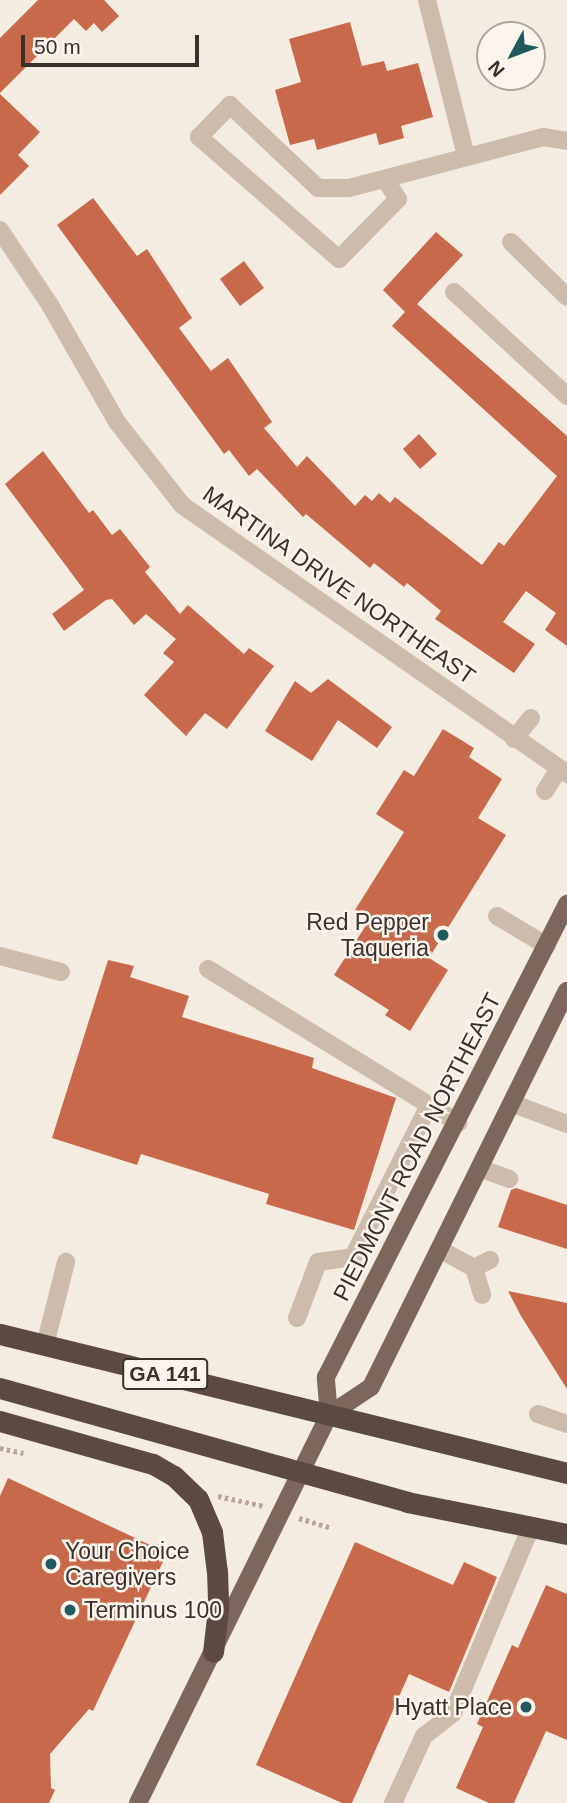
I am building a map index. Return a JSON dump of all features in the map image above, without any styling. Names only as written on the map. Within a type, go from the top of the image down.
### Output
[{"type":"highway","name":"GA 141","points":[[0,1334],[567,1472]]},
{"type":"highway","name":"GA 141","points":[[0,1388],[300,1472],[530,1529],[567,1534]]},
{"type":"highway","points":[[0,1421],[153,1464],[174,1476],[198,1499],[212,1532],[216,1571],[218,1609],[213,1652]]},
{"type":"main road","name":"PIEDMONT ROAD NORTHEAST","points":[[329,1415],[326,1377],[458,1123],[567,904]]},
{"type":"main road","points":[[138,1803],[329,1415],[371,1387],[443,1251],[567,991]]},
{"type":"street","points":[[427,0],[466,157]]},
{"type":"street","points":[[385,179],[398,199],[339,259],[199,137],[230,105],[318,188],[349,188],[543,137],[567,141]]},
{"type":"street","name":"MARTINA DRIVE NORTHEAST","points":[[0,230],[50,305],[117,422],[182,505],[563,771]]},
{"type":"street","points":[[511,242],[567,297]]},
{"type":"street","points":[[454,292],[567,396]]},
{"type":"street","points":[[514,739],[531,718]]},
{"type":"street","points":[[545,791],[563,771]]},
{"type":"street","points":[[497,916],[547,946]]},
{"type":"street","points":[[0,956],[61,972]]},
{"type":"street","points":[[208,970],[458,1123]]},
{"type":"street","points":[[514,1104],[567,1124]]},
{"type":"street","points":[[297,1318],[318,1262],[353,1257],[428,1107]]},
{"type":"street","points":[[482,1169],[509,1179]]},
{"type":"street","points":[[443,1251],[482,1264],[482,1295]]},
{"type":"street","points":[[45,1345],[65,1262]]},
{"type":"street","points":[[538,1414],[567,1424]]},
{"type":"street","points":[[393,1803],[424,1736],[453,1713],[530,1529]]},
{"type":"building","points":[[38,0],[104,0],[119,16],[102,32],[94,23],[86,31],[74,19],[0,93],[0,38]]},
{"type":"building","points":[[350,22],[362,66],[384,61],[387,71],[418,63],[433,117],[401,126],[404,138],[379,145],[376,133],[317,150],[314,139],[290,145],[275,90],[301,82],[289,39]]},
{"type":"building","points":[[0,94],[40,132],[18,155],[29,166],[0,195]]},
{"type":"building","points":[[93,198],[137,256],[147,249],[192,318],[179,328],[211,371],[228,358],[272,422],[264,428],[297,467],[307,456],[355,506],[365,495],[372,501],[379,493],[390,503],[395,497],[482,565],[499,542],[504,546],[557,476],[392,326],[405,312],[383,290],[436,232],[463,255],[417,304],[567,436],[567,646],[545,630],[556,613],[526,591],[503,622],[535,644],[514,673],[435,619],[441,611],[407,583],[404,587],[374,563],[370,568],[306,514],[303,517],[257,469],[249,476],[229,450],[224,454],[57,225]]},
{"type":"building","points":[[244,261],[264,288],[240,306],[220,279]]},
{"type":"building","points":[[419,434],[437,454],[420,469],[403,449]]},
{"type":"building","points":[[43,451],[89,513],[93,510],[112,535],[120,529],[150,567],[145,572],[180,614],[188,605],[244,654],[249,648],[274,666],[227,729],[205,713],[186,736],[144,695],[174,662],[163,653],[176,639],[146,614],[134,625],[112,599],[106,600],[64,631],[52,614],[84,590],[5,484]]},
{"type":"building","points":[[328,679],[392,727],[377,748],[338,720],[312,761],[265,731],[295,681],[311,693]]},
{"type":"building","points":[[443,729],[474,748],[469,757],[502,779],[478,818],[506,835],[429,958],[448,970],[410,1031],[385,1015],[389,1010],[334,975],[370,919],[355,910],[404,832],[376,814],[404,770],[414,776]]},
{"type":"building","points":[[108,960],[134,966],[130,977],[189,996],[182,1017],[314,1058],[312,1068],[396,1098],[354,1230],[266,1204],[269,1194],[141,1154],[137,1165],[52,1138]]},
{"type":"building","points":[[516,1188],[567,1205],[567,1249],[498,1227],[511,1190]]},
{"type":"building","points":[[508,1291],[567,1303],[567,1389],[521,1316]]},
{"type":"building","name":"Terminus 100","points":[[8,1478],[167,1553],[93,1711],[89,1709],[50,1754],[51,1788],[55,1790],[49,1803],[0,1803],[0,1496]]},
{"type":"building","points":[[355,1542],[453,1585],[464,1562],[497,1577],[449,1692],[409,1674],[352,1803],[342,1803],[256,1765]]},
{"type":"building","name":"Hyatt Place","points":[[546,1585],[567,1594],[567,1740],[546,1731],[514,1803],[489,1803],[456,1788],[483,1727],[477,1724],[512,1645],[518,1648]]},
{"type":"place","name":"Red Pepper Taqueria","points":[[443,935]]},
{"type":"place","name":"Your Choice Caregivers","points":[[51,1564]]},
{"type":"place","name":"Terminus 100","points":[[70,1610]]},
{"type":"place","name":"Hyatt Place","points":[[526,1707]]}]
